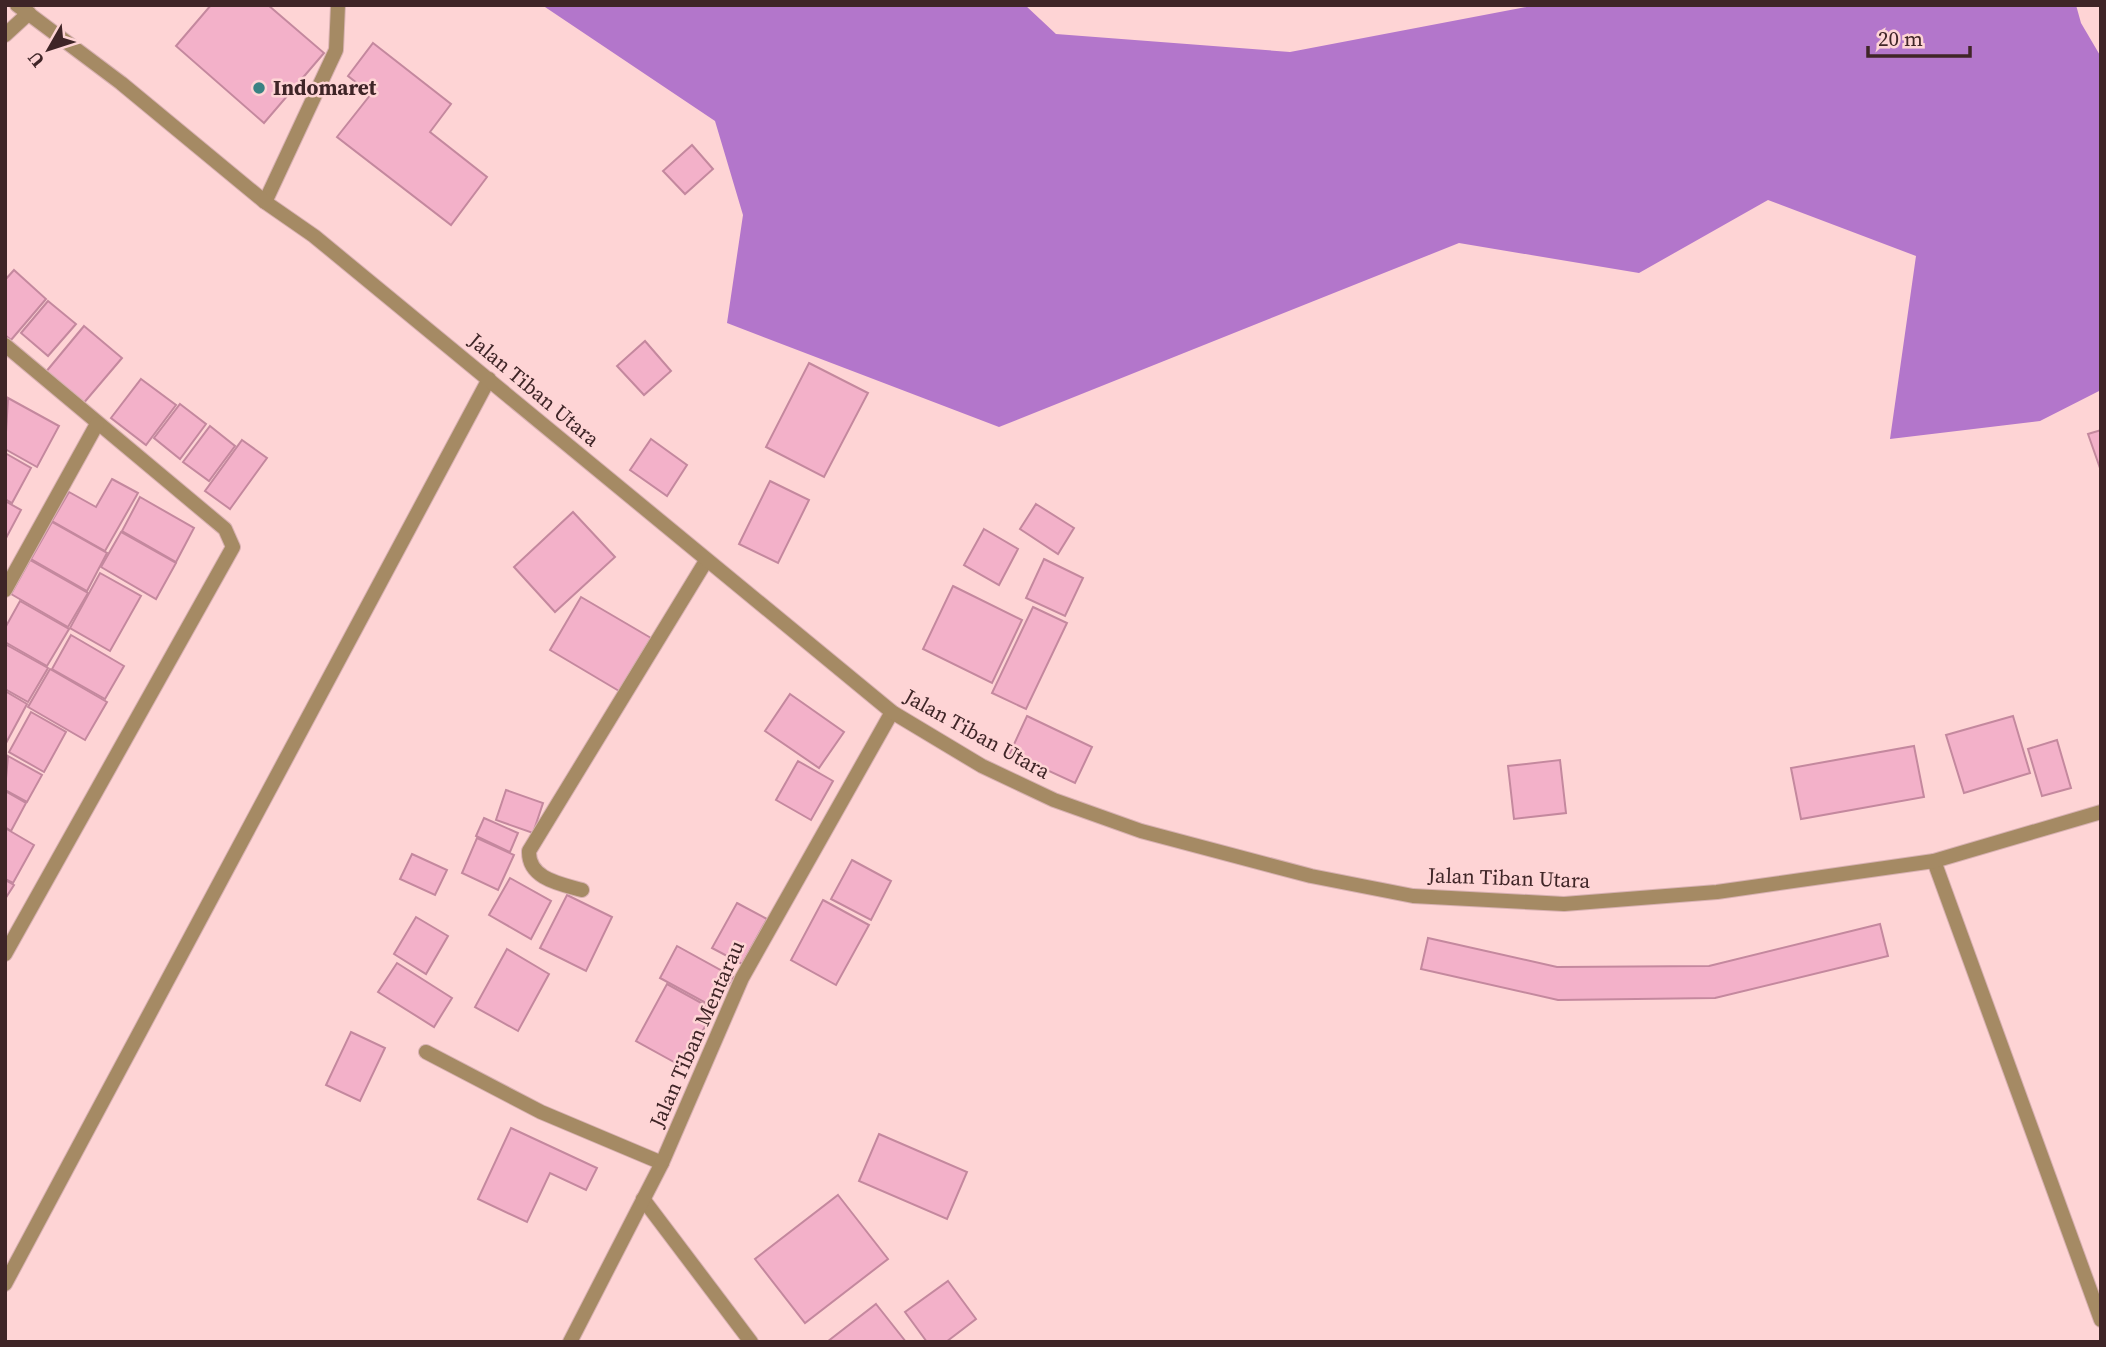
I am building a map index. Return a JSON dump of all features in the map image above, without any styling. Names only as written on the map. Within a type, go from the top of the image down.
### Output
[{"type":"street","points":[[265,202],[336,50],[338,5]]},
{"type":"street","points":[[5,35],[23,9]]},
{"type":"street","name":"Jalan Tiban Utara","points":[[23,9],[121,83],[265,202],[314,236],[892,712],[994,771],[1054,800],[1141,831],[1298,873],[1413,896],[1564,904],[1717,892],[1934,861],[2101,812]]},
{"type":"street","points":[[5,345],[225,529],[233,547],[231,555],[5,954]]},
{"type":"street","points":[[5,1284],[489,379]]},
{"type":"street","points":[[5,590],[97,424]]},
{"type":"street","points":[[582,890],[551,881],[536,871],[528,861],[529,851],[706,561]]},
{"type":"street","name":"Jalan Tiban Mentarau","points":[[570,1342],[662,1163],[742,978],[892,712]]},
{"type":"street","points":[[1934,861],[2101,1320]]},
{"type":"street","points":[[426,1052],[541,1112],[662,1163]]},
{"type":"street","points":[[643,1199],[751,1342]]},
{"type":"shaded area","points":[[542,5],[1025,5],[1056,34],[1290,52],[1537,5],[2076,5],[2081,23],[2101,57],[2101,390],[2040,421],[1890,439],[1916,256],[1768,200],[1639,273],[1459,243],[999,427],[727,323],[743,215],[715,121]]},
{"type":"building","name":"Indomaret","points":[[211,5],[268,5],[324,53],[264,123],[176,46]]},
{"type":"building","points":[[373,43],[451,104],[430,132],[487,177],[451,225],[337,137],[371,94],[348,76]]},
{"type":"building","points":[[692,145],[713,169],[685,194],[663,171]]},
{"type":"building","points":[[14,270],[46,299],[11,340],[5,335],[5,280]]},
{"type":"building","points":[[48,301],[76,324],[48,356],[21,333]]},
{"type":"building","points":[[84,326],[122,358],[82,405],[45,373]]},
{"type":"building","points":[[645,341],[671,371],[644,395],[617,366]]},
{"type":"building","points":[[809,363],[868,393],[824,477],[766,447]]},
{"type":"building","points":[[141,379],[176,405],[146,445],[111,418]]},
{"type":"building","points":[[8,398],[59,426],[37,467],[5,449]]},
{"type":"building","points":[[180,404],[206,424],[180,459],[154,438]]},
{"type":"building","points":[[210,426],[235,446],[209,481],[183,462]]},
{"type":"building","points":[[2101,430],[2101,471],[2088,434]]},
{"type":"building","points":[[651,439],[687,465],[667,496],[630,470]]},
{"type":"building","points":[[242,440],[267,458],[230,509],[205,491]]},
{"type":"building","points":[[5,453],[31,468],[12,503],[5,499]]},
{"type":"building","points":[[112,479],[138,493],[105,551],[52,521],[69,492],[96,507]]},
{"type":"building","points":[[770,481],[809,500],[778,563],[739,544]]},
{"type":"building","points":[[140,497],[194,528],[176,562],[122,531]]},
{"type":"building","points":[[5,501],[21,510],[5,540]]},
{"type":"building","points":[[1036,504],[1074,528],[1058,554],[1020,529]]},
{"type":"building","points":[[573,512],[615,557],[555,612],[514,567]]},
{"type":"building","points":[[52,522],[107,553],[87,591],[31,559]]},
{"type":"building","points":[[984,529],[1018,549],[999,585],[964,565]]},
{"type":"building","points":[[121,532],[176,563],[156,599],[101,567]]},
{"type":"building","points":[[1044,559],[1083,578],[1065,616],[1026,598]]},
{"type":"building","points":[[30,560],[88,593],[68,627],[11,594]]},
{"type":"building","points":[[100,573],[141,596],[110,651],[70,628]]},
{"type":"building","points":[[953,586],[1022,620],[992,683],[923,649]]},
{"type":"building","points":[[581,597],[651,638],[619,691],[550,650]]},
{"type":"building","points":[[20,601],[69,629],[47,666],[5,642],[5,628]]},
{"type":"building","points":[[1033,607],[1067,623],[1026,709],[992,693]]},
{"type":"building","points":[[71,635],[124,666],[105,699],[52,669]]},
{"type":"building","points":[[5,644],[48,668],[28,702],[5,689]]},
{"type":"building","points":[[50,669],[107,702],[85,740],[28,707]]},
{"type":"building","points":[[5,691],[27,704],[6,743],[5,742]]},
{"type":"building","points":[[790,694],[844,732],[819,768],[765,731]]},
{"type":"building","points":[[31,712],[66,732],[44,772],[9,752]]},
{"type":"building","points":[[1027,716],[1092,747],[1075,783],[1010,753]]},
{"type":"building","points":[[2013,716],[2030,773],[1964,793],[1946,735]]},
{"type":"building","points":[[2057,740],[2071,788],[2042,796],[2028,749]]},
{"type":"building","points":[[1914,746],[1924,797],[1801,819],[1791,768]]},
{"type":"building","points":[[8,756],[42,775],[27,802],[5,790]]},
{"type":"building","points":[[1560,760],[1566,813],[1514,819],[1508,766]]},
{"type":"building","points":[[798,761],[833,781],[811,820],[776,800]]},
{"type":"building","points":[[506,790],[543,803],[533,833],[496,820]]},
{"type":"building","points":[[5,791],[26,803],[11,831],[5,827]]},
{"type":"building","points":[[484,818],[518,833],[510,852],[476,836]]},
{"type":"building","points":[[5,828],[34,845],[13,883],[5,879]]},
{"type":"building","points":[[477,838],[514,855],[498,890],[462,873]]},
{"type":"building","points":[[412,854],[447,870],[435,895],[400,879]]},
{"type":"building","points":[[852,860],[891,881],[871,920],[831,899]]},
{"type":"building","points":[[510,878],[551,901],[531,939],[489,915]]},
{"type":"building","points":[[5,880],[14,885],[5,899]]},
{"type":"building","points":[[567,895],[612,917],[586,971],[540,948]]},
{"type":"building","points":[[823,900],[869,925],[836,985],[791,960]]},
{"type":"building","points":[[737,903],[767,919],[742,964],[712,948]]},
{"type":"building","points":[[416,917],[448,936],[426,974],[394,954]]},
{"type":"building","points":[[1880,924],[1888,956],[1715,998],[1558,1000],[1421,969],[1428,938],[1557,967],[1709,966]]},
{"type":"building","points":[[677,946],[733,977],[715,1008],[660,978]]},
{"type":"building","points":[[507,949],[549,974],[518,1031],[475,1007]]},
{"type":"building","points":[[397,963],[452,998],[434,1027],[378,992]]},
{"type":"building","points":[[667,984],[714,1010],[683,1067],[636,1041]]},
{"type":"building","points":[[351,1032],[385,1048],[360,1101],[326,1085]]},
{"type":"building","points":[[511,1128],[597,1168],[586,1190],[550,1173],[527,1222],[478,1199]]},
{"type":"building","points":[[879,1134],[967,1172],[947,1219],[859,1181]]},
{"type":"building","points":[[838,1195],[888,1259],[805,1323],[755,1259]]},
{"type":"building","points":[[948,1281],[976,1319],[946,1342],[927,1342],[905,1312]]},
{"type":"building","points":[[876,1304],[906,1342],[827,1342]]},
{"type":"place","name":"Indomaret","points":[[259,88]]}]
